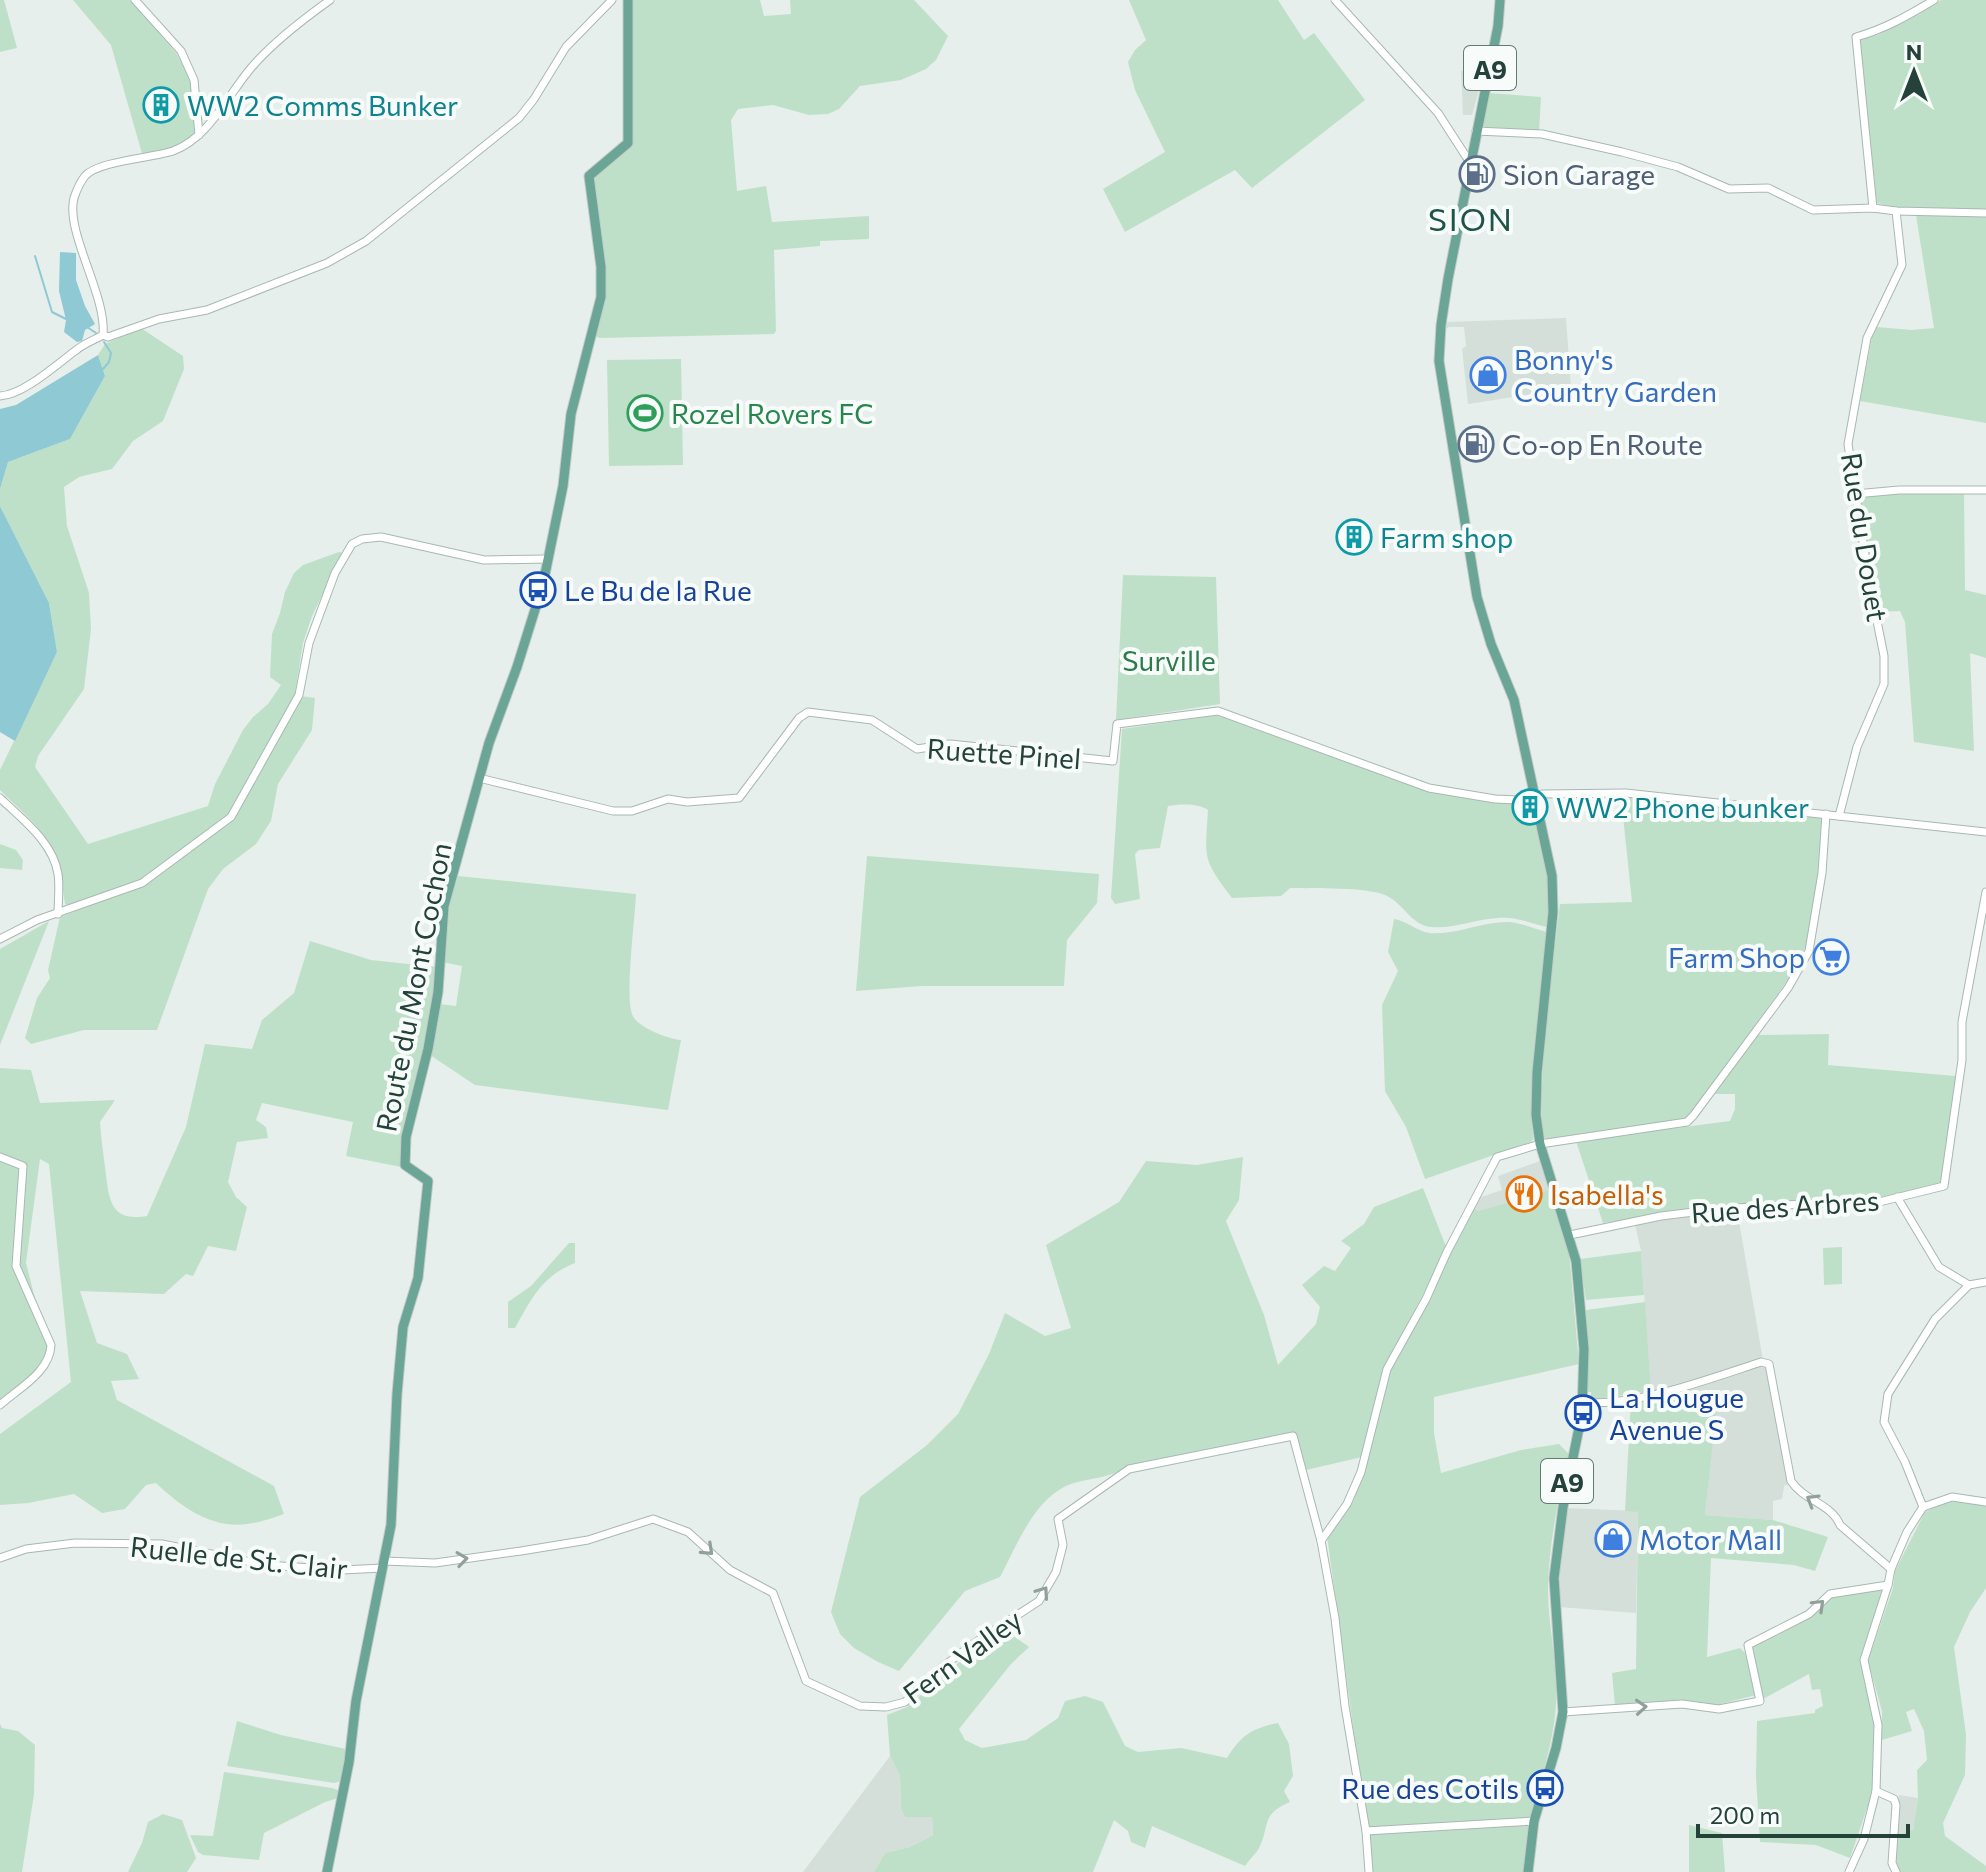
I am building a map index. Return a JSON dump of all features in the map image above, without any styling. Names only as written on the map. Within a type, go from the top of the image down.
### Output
[{"type":"main road","name":"Route du Mont Cochon","points":[[327,1872],[392,1513],[403,1327],[418,1278],[429,1187],[425,1177],[405,1165],[406,1137],[428,1049],[438,992],[444,906],[479,778],[526,639],[548,559],[563,486],[571,414],[601,297],[601,267],[589,176],[628,143],[628,0]]},
{"type":"main road","name":"A9","points":[[1500,0],[1498,26],[1469,161],[1442,313],[1439,361],[1477,597],[1491,644],[1514,700],[1537,796],[1554,893],[1536,1115],[1540,1144],[1576,1261],[1582,1320],[1583,1403],[1563,1507],[1554,1578],[1563,1712],[1556,1748],[1534,1821],[1528,1872]]},
{"type":"street","points":[[135,0],[181,51],[194,80],[199,135]]},
{"type":"street","points":[[103,335],[94,288],[76,230],[73,200],[86,175],[100,167],[174,151],[194,142],[252,67],[282,38],[330,0]]},
{"type":"street","points":[[0,396],[11,396],[77,349],[103,335],[108,337],[159,319],[207,310],[327,263],[366,241],[519,118],[566,47],[612,0]]},
{"type":"street","points":[[1335,0],[1438,113],[1469,161]]},
{"type":"street","points":[[1873,208],[1856,37],[1875,32],[1934,0]]},
{"type":"street","points":[[1476,131],[1542,134],[1635,155],[1678,167],[1729,189],[1768,188],[1813,210],[1873,208],[1986,213]]},
{"type":"street","name":"Rue du Douet","points":[[1839,816],[1857,747],[1884,684],[1884,656],[1848,444],[1867,338],[1902,265],[1896,211]]},
{"type":"street","points":[[1855,494],[1899,490],[1986,490]]},
{"type":"street","points":[[0,939],[37,920],[142,883],[231,817],[299,695],[309,643],[335,573],[352,544],[362,539],[381,537],[484,560],[548,559]]},
{"type":"street","name":"Ruette Pinel","points":[[479,778],[613,811],[632,811],[668,799],[687,802],[739,798],[799,718],[808,712],[872,720],[917,749],[950,744],[1113,761],[1117,724],[1218,711],[1429,788],[1495,799],[1518,800],[1537,796]]},
{"type":"street","points":[[1537,796],[1626,793],[1986,832]]},
{"type":"street","points":[[0,798],[37,834],[52,854],[58,875],[58,914]]},
{"type":"street","points":[[1369,1872],[1366,1831],[1321,1541],[1347,1504],[1361,1472],[1387,1369],[1497,1157],[1540,1144],[1687,1122],[1693,1116],[1788,988],[1809,951],[1822,873],[1826,814]]},
{"type":"street","name":"Rue des Arbres","points":[[1570,1235],[1645,1219],[1718,1209],[1838,1202],[1867,1205],[1944,1186],[1962,1060],[1962,1022],[1986,892]]},
{"type":"street","points":[[0,1157],[23,1166],[16,1266],[51,1345],[45,1366],[0,1405]]},
{"type":"street","points":[[1897,1197],[1939,1267],[1969,1285]]},
{"type":"street","points":[[1923,1507],[1905,1462],[1884,1422],[1888,1394],[1935,1319],[1969,1285],[1986,1282]]},
{"type":"street","points":[[1583,1403],[1652,1393],[1761,1362],[1769,1364],[1791,1481],[1798,1491],[1837,1515],[1840,1525],[1891,1569]]},
{"type":"street","name":"Fern Valley","points":[[384,1565],[435,1563],[588,1540],[653,1519],[688,1532],[730,1570],[773,1593],[806,1681],[860,1706],[886,1707],[905,1702],[962,1652],[1039,1601],[1056,1572],[1063,1545],[1058,1519],[1129,1469],[1293,1436],[1321,1541]]},
{"type":"street","points":[[1849,1872],[1864,1839],[1876,1791],[1878,1725],[1864,1660],[1891,1569],[1907,1532],[1923,1507],[1952,1497],[1986,1502]]},
{"type":"street","name":"Ruelle de St. Clair","points":[[0,1558],[26,1549],[75,1543],[162,1544],[266,1565],[342,1570],[384,1565]]},
{"type":"street","points":[[1563,1712],[1682,1704],[1719,1709],[1760,1701],[1748,1645],[1809,1614],[1830,1594],[1888,1585]]},
{"type":"street","points":[[1876,1791],[1894,1799],[1896,1805],[1892,1863],[1896,1872]]},
{"type":"street","points":[[1366,1831],[1534,1821]]},
{"type":"shaded area","points":[[1485,68],[1472,115],[1463,115],[1461,71]]},
{"type":"shaded area","points":[[1566,318],[1571,388],[1468,404],[1462,349],[1466,346],[1464,327],[1445,329],[1447,322]]},
{"type":"shaded area","points":[[1540,1161],[1549,1190],[1478,1211],[1473,1206],[1478,1198],[1502,1190],[1498,1176]]},
{"type":"shaded area","points":[[1737,1210],[1763,1360],[1651,1391],[1641,1251],[1635,1224]]},
{"type":"shaded area","points":[[1766,1367],[1786,1477],[1790,1483],[1784,1486],[1782,1499],[1773,1501],[1773,1520],[1705,1515],[1717,1396],[1696,1399],[1689,1389]]},
{"type":"shaded area","name":"Motor Mall","points":[[1566,1508],[1638,1511],[1636,1613],[1559,1607],[1560,1557]]},
{"type":"shaded area","points":[[890,1756],[900,1776],[901,1809],[905,1817],[932,1817],[933,1835],[910,1847],[885,1853],[874,1872],[803,1872]]},
{"type":"shaded area","points":[[1899,1795],[1918,1798],[1913,1830],[1896,1844]]},
{"type":"green space","points":[[0,0],[4,0],[17,48],[0,52]]},
{"type":"green space","points":[[73,0],[130,0],[177,54],[191,83],[195,134],[192,140],[143,157],[111,45]]},
{"type":"green space","points":[[631,0],[760,0],[764,16],[791,14],[790,0],[914,0],[948,36],[936,60],[926,69],[901,80],[860,86],[839,109],[828,114],[809,115],[773,105],[738,109],[731,120],[737,191],[766,186],[772,222],[869,216],[869,239],[820,241],[820,246],[774,250],[774,334],[596,336],[604,295],[593,185],[594,177],[629,147]]},
{"type":"green space","points":[[1129,0],[1278,0],[1304,40],[1314,33],[1365,100],[1252,188],[1235,170],[1125,232],[1103,189],[1165,152],[1135,90],[1128,62],[1146,40]]},
{"type":"green space","points":[[1941,0],[1986,0],[1986,210],[1900,209],[1877,203],[1860,40],[1878,35]]},
{"type":"green space","points":[[1488,93],[1541,97],[1539,132],[1487,129],[1481,123]]},
{"type":"green space","points":[[1916,215],[1986,215],[1986,423],[1860,401],[1872,337],[1877,327],[1934,328]]},
{"type":"green space","points":[[141,328],[183,356],[184,369],[163,421],[133,441],[112,469],[79,477],[64,487],[67,526],[89,593],[91,629],[84,689],[38,756],[35,767],[88,844],[208,806],[215,784],[243,730],[281,685],[270,677],[272,634],[294,573],[303,565],[343,553],[312,616],[303,643],[295,694],[229,814],[141,880],[70,906],[65,904],[61,872],[52,848],[37,827],[0,790],[0,770],[57,652],[49,603],[0,506],[0,489],[8,462],[70,439],[105,376],[98,355],[105,344]]},
{"type":"green space","name":"Rozel Rovers FC","points":[[681,359],[683,465],[609,466],[607,360]]},
{"type":"green space","points":[[1964,493],[1965,590],[1986,595],[1986,658],[1970,653],[1974,751],[1914,742],[1905,622],[1900,611],[1879,612],[1860,497]]},
{"type":"green space","name":"Surville","points":[[1123,575],[1216,577],[1220,704],[1116,720]]},
{"type":"green space","points":[[300,696],[315,698],[312,730],[278,784],[271,821],[256,844],[223,869],[208,889],[157,1030],[84,1030],[31,1044],[25,1038],[37,998],[50,978],[48,970],[60,917],[144,885],[233,818]]},
{"type":"green space","points":[[1216,715],[1437,793],[1514,804],[1516,810],[1535,813],[1548,883],[1546,927],[1504,918],[1431,927],[1418,922],[1387,896],[1354,889],[1290,888],[1281,896],[1232,898],[1210,865],[1206,849],[1208,810],[1189,805],[1168,806],[1160,848],[1139,850],[1135,854],[1140,899],[1115,904],[1111,898],[1122,729]]},
{"type":"green space","points":[[1621,797],[1821,817],[1814,912],[1798,966],[1690,1115],[1679,1121],[1546,1140],[1542,1125],[1543,1066],[1560,904],[1632,902]]},
{"type":"green space","points":[[0,844],[16,850],[23,860],[22,870],[0,868]]},
{"type":"green space","points":[[867,856],[1099,874],[1097,903],[1067,940],[1064,986],[922,986],[856,991]]},
{"type":"green space","points":[[458,876],[636,894],[630,974],[632,1014],[646,1028],[681,1040],[668,1110],[475,1085],[430,1055],[439,1004],[456,1006],[462,966],[442,962],[446,914]]},
{"type":"green space","points":[[1394,919],[1430,933],[1507,922],[1526,925],[1547,934],[1531,1093],[1533,1139],[1425,1179],[1406,1127],[1385,1091],[1382,1005],[1398,971],[1388,952]]},
{"type":"green space","points":[[49,921],[0,1045],[0,949]]},
{"type":"green space","points":[[310,941],[371,960],[436,967],[422,1055],[402,1132],[401,1167],[346,1156],[353,1122],[262,1103],[256,1120],[266,1127],[268,1138],[237,1142],[228,1182],[236,1197],[247,1207],[236,1251],[208,1246],[193,1276],[186,1274],[164,1294],[80,1291],[97,1343],[127,1354],[139,1379],[111,1381],[117,1400],[274,1486],[284,1514],[252,1523],[221,1523],[197,1514],[156,1483],[146,1485],[125,1509],[102,1513],[74,1494],[0,1505],[0,1434],[71,1382],[49,1164],[40,1159],[26,1263],[39,1314],[51,1345],[45,1366],[0,1399],[0,1068],[31,1070],[40,1103],[115,1100],[100,1122],[110,1197],[118,1211],[125,1215],[147,1216],[186,1127],[205,1044],[252,1049],[262,1020],[294,993]]},
{"type":"green space","points":[[1829,1034],[1828,1065],[1955,1076],[1957,1080],[1940,1183],[1867,1202],[1840,1199],[1730,1204],[1603,1223],[1576,1141],[1730,1121],[1735,1109],[1735,1094],[1712,1094],[1758,1035]]},
{"type":"green space","points":[[1243,1157],[1239,1200],[1226,1221],[1264,1315],[1278,1365],[1316,1324],[1320,1307],[1302,1285],[1324,1266],[1335,1271],[1351,1248],[1341,1241],[1364,1224],[1374,1207],[1423,1188],[1447,1249],[1384,1368],[1362,1457],[1306,1470],[1295,1432],[1129,1466],[1113,1474],[1064,1487],[1034,1515],[1000,1577],[965,1591],[899,1671],[854,1648],[840,1634],[831,1612],[860,1497],[927,1445],[958,1414],[989,1354],[1005,1313],[1045,1336],[1071,1328],[1046,1245],[1119,1202],[1146,1161],[1197,1165]]},
{"type":"green space","points":[[1549,1190],[1569,1251],[1579,1364],[1434,1397],[1434,1433],[1441,1473],[1521,1450],[1559,1444],[1569,1454],[1554,1523],[1548,1576],[1555,1662],[1554,1725],[1529,1829],[1524,1872],[1373,1872],[1327,1536],[1353,1502],[1391,1369],[1432,1296],[1473,1206],[1478,1211]]},
{"type":"green space","points":[[569,1243],[575,1243],[575,1263],[546,1281],[515,1328],[508,1328],[508,1302],[531,1286]]},
{"type":"green space","points":[[1842,1247],[1842,1284],[1824,1285],[1823,1248]]},
{"type":"green space","points":[[1641,1251],[1644,1295],[1586,1300],[1580,1259]]},
{"type":"green space","points":[[1645,1302],[1651,1391],[1591,1400],[1591,1392],[1587,1392],[1586,1310]]},
{"type":"green space","points":[[1689,1389],[1696,1399],[1718,1395],[1705,1515],[1773,1520],[1828,1537],[1815,1571],[1794,1565],[1711,1558],[1707,1657],[1740,1648],[1745,1653],[1756,1695],[1713,1706],[1678,1700],[1615,1706],[1612,1673],[1636,1669],[1638,1512],[1625,1511],[1631,1399]]},
{"type":"green space","points":[[1952,1499],[1986,1505],[1986,1588],[1970,1612],[1954,1647],[1966,1735],[1965,1775],[1943,1823],[1945,1836],[1986,1866],[1986,1872],[1900,1872],[1896,1848],[1901,1834],[1913,1830],[1918,1798],[1917,1770],[1927,1760],[1924,1731],[1914,1709],[1906,1712],[1912,1731],[1882,1740],[1882,1711],[1868,1661],[1893,1588],[1895,1571],[1925,1512]]},
{"type":"green space","points":[[1885,1588],[1861,1659],[1874,1725],[1873,1791],[1850,1858],[1816,1845],[1760,1842],[1757,1721],[1815,1713],[1823,1706],[1820,1689],[1812,1690],[1809,1674],[1763,1699],[1752,1646],[1832,1596]]},
{"type":"green space","points":[[1005,1630],[1029,1647],[1011,1664],[959,1729],[965,1740],[982,1748],[1026,1740],[1058,1718],[1065,1701],[1085,1696],[1103,1702],[1125,1746],[1138,1752],[1181,1748],[1227,1758],[1248,1734],[1278,1723],[1289,1744],[1293,1776],[1284,1791],[1290,1802],[1270,1817],[1258,1850],[1245,1866],[1152,1826],[1145,1848],[1131,1842],[1128,1831],[1114,1820],[1093,1872],[874,1872],[885,1853],[910,1847],[933,1835],[932,1817],[905,1817],[901,1809],[900,1776],[890,1756],[887,1715],[907,1707],[964,1658]]},
{"type":"green space","points":[[237,1721],[281,1735],[346,1749],[341,1781],[334,1783],[227,1766]]},
{"type":"green space","points":[[0,1724],[2,1728],[18,1731],[35,1745],[34,1794],[22,1872],[0,1872]]},
{"type":"green space","points":[[224,1772],[332,1788],[338,1790],[338,1798],[264,1833],[259,1860],[203,1855],[198,1852],[190,1835],[213,1836]]},
{"type":"green space","points":[[163,1814],[182,1820],[196,1858],[187,1872],[128,1872],[148,1822]]},
{"type":"green space","points":[[1689,1825],[1722,1833],[1725,1872],[1689,1872]]},
{"type":"water","points":[[60,252],[76,253],[76,280],[95,324],[85,330],[82,341],[77,342],[64,332],[66,320],[59,291]]},
{"type":"water","points":[[98,355],[105,376],[70,439],[8,462],[0,489],[0,409],[16,405]]},
{"type":"water","points":[[0,506],[49,603],[57,652],[15,741],[0,732]]},
{"type":"waterway","points":[[35,256],[52,312],[66,319]]},
{"type":"waterway","points":[[87,327],[96,333]]},
{"type":"waterway","points":[[103,369],[111,353],[104,342]]},
{"type":"place","name":"WW2 Comms Bunker","points":[[161,105]]},
{"type":"place","name":"Sion Garage","points":[[1477,174]]},
{"type":"place","name":"Bonny's Country Garden","points":[[1488,375]]},
{"type":"place","name":"Rozel Rovers FC","points":[[645,413]]},
{"type":"place","name":"Co-op En Route","points":[[1476,444]]},
{"type":"place","name":"Farm shop","points":[[1354,537]]},
{"type":"place","name":"Le Bu de la Rue","points":[[538,590]]},
{"type":"place","name":"WW2 Phone bunker","points":[[1530,807]]},
{"type":"place","name":"Farm Shop","points":[[1831,957]]},
{"type":"place","name":"Isabella's","points":[[1524,1194]]},
{"type":"place","name":"La Hougue Avenue S","points":[[1583,1413]]},
{"type":"place","name":"Motor Mall","points":[[1613,1539]]},
{"type":"place","name":"Rue des Cotils","points":[[1545,1788]]},
{"type":"district","name":"SION","points":[[1471,218]]}]
